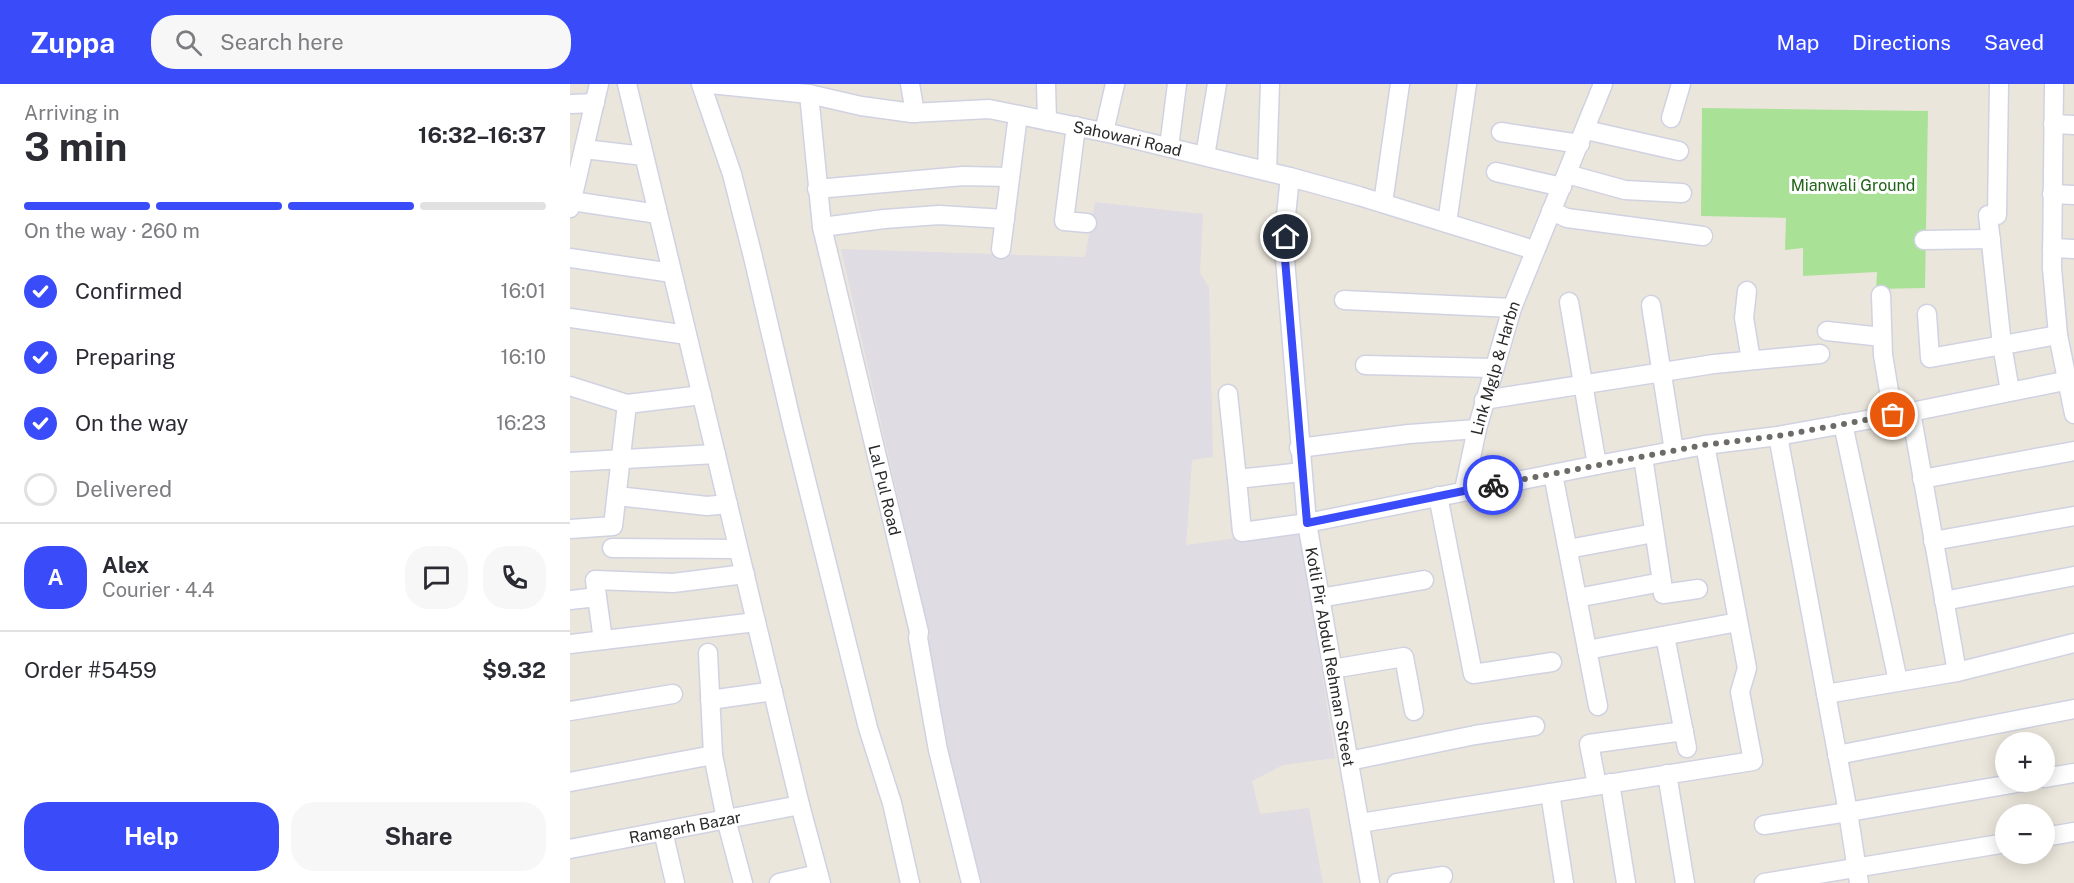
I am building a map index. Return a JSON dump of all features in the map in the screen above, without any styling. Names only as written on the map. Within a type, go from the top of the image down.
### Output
[{"type":"street","points":[[599,84],[578,157],[571,205],[658,214]]},
{"type":"street","points":[[627,84],[819,878],[779,883]]},
{"type":"street","points":[[701,84],[732,174],[868,728],[892,803],[910,883]]},
{"type":"street","name":"Sahowari Road","points":[[710,84],[809,94],[861,106],[915,113],[989,109],[1076,126],[1290,177],[1534,250]]},
{"type":"street","points":[[910,84],[915,113]]},
{"type":"street","points":[[1046,84],[1047,121]]},
{"type":"street","points":[[1104,132],[1114,84]]},
{"type":"street","points":[[1170,147],[1177,84]]},
{"type":"street","points":[[1205,156],[1217,84]]},
{"type":"street","points":[[1267,171],[1270,84]]},
{"type":"street","points":[[1383,203],[1400,84]]},
{"type":"street","points":[[1448,223],[1467,84]]},
{"type":"street","name":"Link Mglp & Harbn","points":[[1464,490],[1484,400],[1512,308],[1603,84]]},
{"type":"street","points":[[1671,118],[1680,84]]},
{"type":"street","points":[[1999,84],[1997,215],[1988,215],[2002,345],[2010,390]]},
{"type":"street","points":[[2054,84],[2052,248],[2058,335],[2070,380],[2074,414]]},
{"type":"street","name":"Lal Pul Road","points":[[809,94],[822,226],[919,632],[918,638],[938,750],[971,883]]},
{"type":"street","points":[[570,104],[595,103]]},
{"type":"street","points":[[1001,249],[1018,115]]},
{"type":"street","points":[[2054,124],[2074,125]]},
{"type":"street","points":[[1076,126],[1064,221],[1087,223]]},
{"type":"street","points":[[1501,132],[1583,137],[1679,152]]},
{"type":"street","points":[[578,157],[644,156]]},
{"type":"street","points":[[1496,172],[1625,190],[1682,193]]},
{"type":"street","points":[[817,189],[963,176],[1010,177]]},
{"type":"street","name":"Kotli Pir Abdul Rehman Street","points":[[1290,177],[1285,259],[1307,523],[1370,883]]},
{"type":"street","points":[[2052,194],[2074,195]]},
{"type":"street","points":[[1551,211],[1567,218],[1703,236]]},
{"type":"street","points":[[822,226],[939,215],[1005,219]]},
{"type":"street","points":[[1924,240],[1990,239]]},
{"type":"street","points":[[2052,248],[2074,249]]},
{"type":"street","points":[[570,258],[672,273]]},
{"type":"street","points":[[1747,291],[1744,318],[1751,360]]},
{"type":"street","points":[[1881,295],[1883,355],[1922,479],[1957,672]]},
{"type":"street","points":[[1344,300],[1512,308]]},
{"type":"street","points":[[1569,302],[1597,465]]},
{"type":"street","points":[[1651,305],[1674,451]]},
{"type":"street","points":[[1927,314],[1930,358],[2058,335]]},
{"type":"street","points":[[570,318],[687,335]]},
{"type":"street","points":[[1827,331],[1882,337]]},
{"type":"street","points":[[1484,400],[1751,360],[1820,354]]},
{"type":"street","points":[[1365,365],[1493,368]]},
{"type":"street","points":[[1228,394],[1242,532],[1307,523],[1597,465],[1704,445],[1778,436],[2070,380]]},
{"type":"street","points":[[570,386],[627,404],[702,395]]},
{"type":"street","points":[[570,529],[613,526],[627,404]]},
{"type":"street","points":[[1843,424],[1898,681]]},
{"type":"street","points":[[1299,448],[1409,434],[1477,429]]},
{"type":"street","points":[[1778,436],[1858,876]]},
{"type":"street","points":[[1360,823],[1753,761],[1740,692],[1747,668],[1704,445]]},
{"type":"street","points":[[1922,479],[2074,451]]},
{"type":"street","points":[[570,462],[716,454]]},
{"type":"street","points":[[1643,457],[1663,594],[1698,589]]},
{"type":"street","points":[[1237,479],[1302,472]]},
{"type":"street","points":[[1553,474],[1598,706]]},
{"type":"street","points":[[617,496],[707,506],[728,504]]},
{"type":"street","points":[[1438,496],[1473,674],[1552,662]]},
{"type":"street","points":[[1933,541],[2074,516]]},
{"type":"street","points":[[1568,549],[1654,533]]},
{"type":"street","points":[[612,548],[738,549]]},
{"type":"street","points":[[603,640],[596,580],[674,583],[745,574]]},
{"type":"street","points":[[1944,601],[2074,576]]},
{"type":"street","points":[[1320,598],[1424,580]]},
{"type":"street","points":[[1577,598],[1662,582]]},
{"type":"street","points":[[570,600],[597,597]]},
{"type":"street","points":[[570,644],[756,621]]},
{"type":"street","points":[[1587,650],[1738,622]]},
{"type":"street","points":[[1626,883],[1603,784],[1589,744],[1685,739],[1665,636]]},
{"type":"street","points":[[1826,694],[1957,672],[2074,643]]},
{"type":"street","points":[[708,652],[713,755],[726,819],[743,883]]},
{"type":"street","points":[[1332,669],[1404,657],[1414,711]]},
{"type":"street","points":[[710,700],[773,691]]},
{"type":"street","points":[[570,711],[673,694]]},
{"type":"street","points":[[1837,755],[2074,709]]},
{"type":"street","points":[[1349,761],[1475,735],[1535,726]]},
{"type":"street","points":[[570,782],[713,755]]},
{"type":"street","points":[[2055,776],[2074,772]]},
{"type":"street","points":[[1666,774],[1685,883]]},
{"type":"street","points":[[1764,825],[1995,787]]},
{"type":"street","points":[[1550,793],[1564,883]]},
{"type":"street","name":"Ramgarh Bazar","points":[[570,849],[800,805]]},
{"type":"street","points":[[663,831],[675,883]]},
{"type":"street","points":[[2055,835],[2074,832]]},
{"type":"street","points":[[1764,883],[1858,876],[1995,845]]},
{"type":"street","points":[[1397,883],[1443,876]]},
{"type":"shaded area","points":[[1095,202],[1203,214],[1200,273],[1209,287],[1213,457],[1192,460],[1186,545],[1300,529],[1335,758],[1283,765],[1252,781],[1260,814],[1309,808],[1323,883],[977,883],[924,654],[930,637],[841,249],[1085,257]]},
{"type":"green space","name":"Mianwali Ground","points":[[1702,108],[1928,111],[1925,288],[1876,289],[1877,272],[1803,276],[1803,248],[1785,250],[1786,218],[1701,216]]},
{"type":"way so far","points":[[1493,485],[1704,445],[1778,436],[1893,415]]},
{"type":"route","points":[[1286,237],[1285,259],[1307,523],[1493,485]]}]
